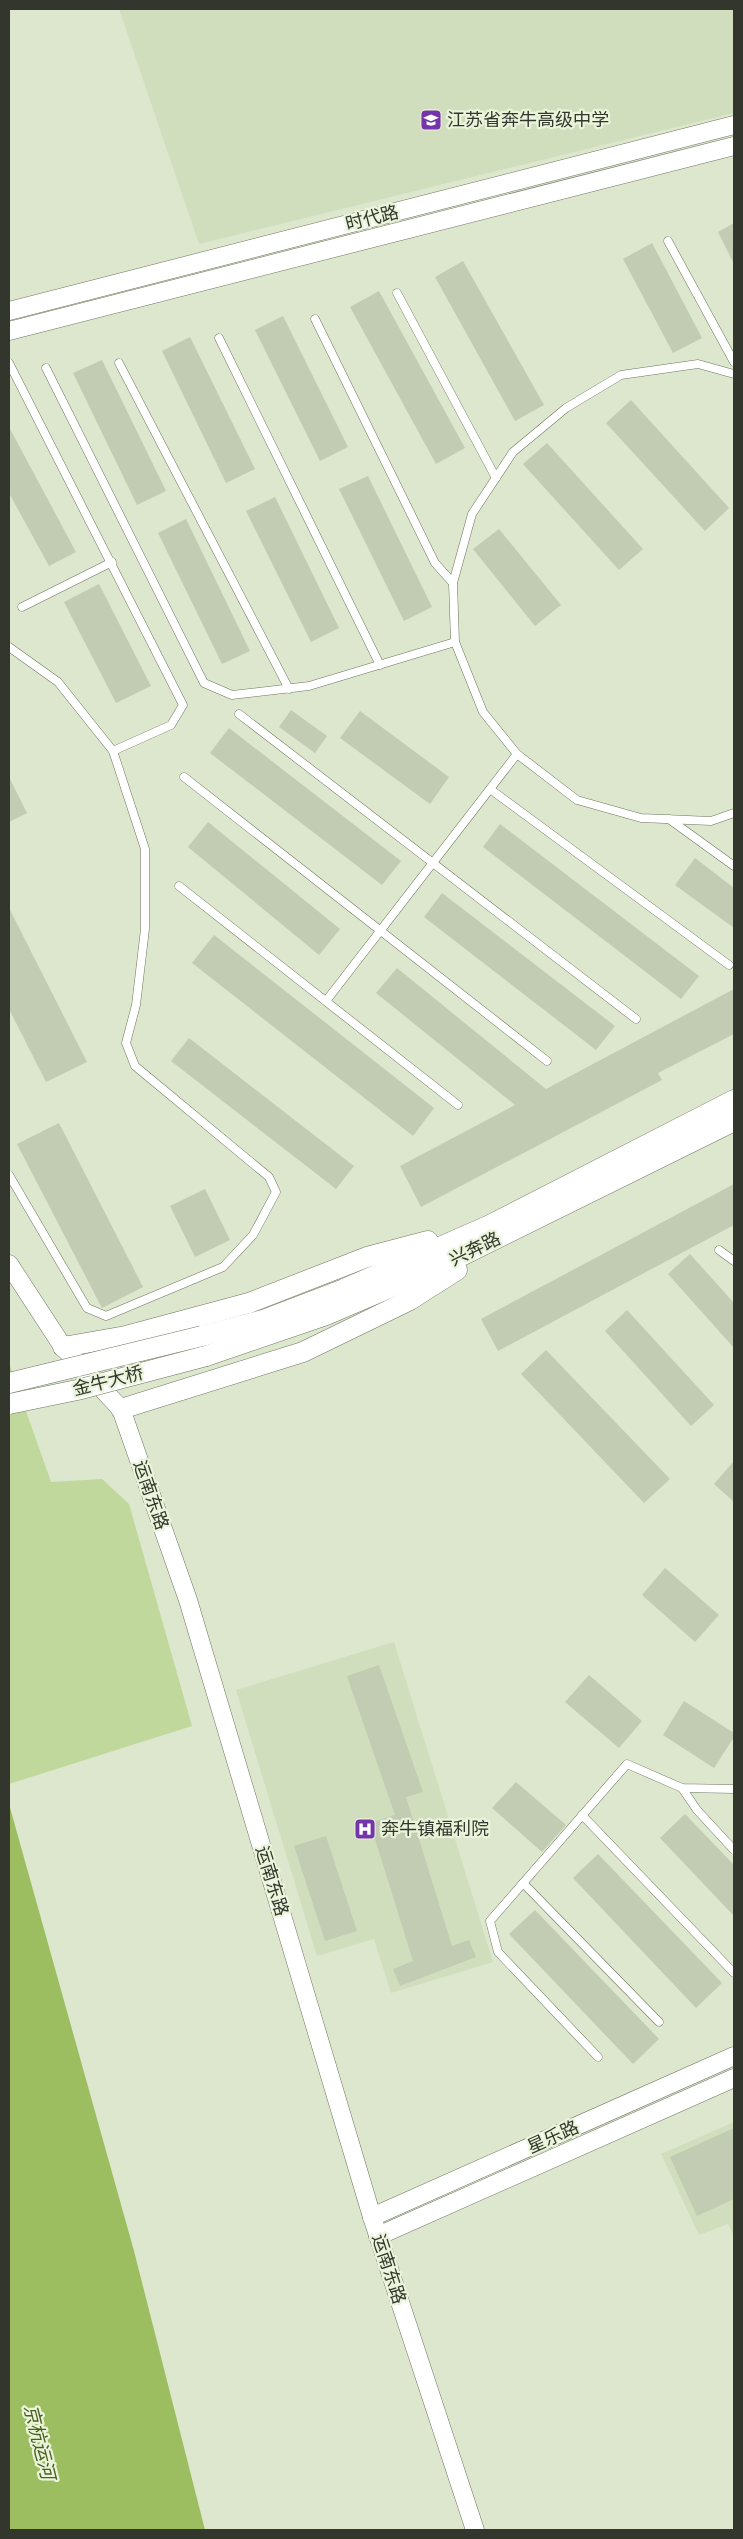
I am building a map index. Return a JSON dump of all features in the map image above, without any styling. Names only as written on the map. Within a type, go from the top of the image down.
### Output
[{"type":"main road","points":[[63,1347],[126,1336],[249,1302],[367,1257],[494,1231],[734,1100]]},
{"type":"main road","name":"兴奔路","points":[[206,1356],[326,1315],[443,1265],[494,1231],[734,1121]]},
{"type":"main road","points":[[121,1409],[303,1352],[410,1300],[463,1266],[494,1231]]},
{"type":"main road","name":"金牛大桥","points":[[9,1383],[263,1320],[494,1231]]},
{"type":"main road","name":"金牛大桥","points":[[9,1404],[77,1390],[206,1356]]},
{"type":"street","name":"时代路","points":[[9,311],[734,125]]},
{"type":"street","name":"时代路","points":[[9,331],[734,146]]},
{"type":"street","name":"运南东路","points":[[9,1264],[63,1347],[121,1409],[188,1600],[372,2217],[475,2530]]},
{"type":"street","name":"星乐路","points":[[372,2217],[734,2056]]},
{"type":"street","name":"星乐路","points":[[378,2236],[734,2078]]},
{"type":"lane","points":[[668,241],[734,362]]},
{"type":"lane","points":[[398,292],[496,478]]},
{"type":"lane","points":[[315,319],[435,563],[453,583]]},
{"type":"lane","points":[[220,338],[380,665]]},
{"type":"lane","points":[[9,363],[112,562],[183,705],[171,725],[113,751]]},
{"type":"lane","points":[[119,363],[289,688]]},
{"type":"lane","points":[[734,374],[698,364],[621,375],[566,408],[513,452],[472,514],[453,583],[455,642],[483,712],[517,754],[578,800],[641,818],[711,821],[734,813]]},
{"type":"lane","points":[[46,368],[204,683],[232,695],[309,686],[455,642]]},
{"type":"lane","points":[[22,608],[112,562]]},
{"type":"lane","points":[[9,647],[58,682],[113,751],[144,849],[145,929],[136,1005],[126,1043],[135,1066],[269,1177],[276,1192],[253,1235],[223,1267],[106,1316],[87,1308],[9,1175]]},
{"type":"lane","points":[[239,714],[636,1019]]},
{"type":"lane","points":[[326,1001],[517,754]]},
{"type":"lane","points":[[184,777],[547,1061]]},
{"type":"lane","points":[[490,789],[729,965]]},
{"type":"lane","points":[[669,819],[734,866]]},
{"type":"lane","points":[[179,886],[458,1105]]},
{"type":"lane","points":[[719,1250],[734,1261]]},
{"type":"lane","points":[[598,2057],[498,1952],[490,1920],[627,1764],[682,1788],[734,1789]]},
{"type":"lane","points":[[682,1788],[696,1810],[734,1850]]},
{"type":"lane","points":[[582,1815],[734,1973]]},
{"type":"lane","points":[[523,1883],[660,2022]]},
{"type":"shaded area","name":"江苏省奔牛高级中学","points":[[119,9],[734,9],[734,113],[199,244]]},
{"type":"shaded area","points":[[9,1363],[51,1482],[102,1479],[129,1504],[192,1726],[9,1784]]},
{"type":"shaded area","name":"奔牛镇福利院","points":[[394,1642],[493,1962],[391,1993],[374,1939],[317,1956],[236,1690]]},
{"type":"shaded area","points":[[734,2122],[734,2236],[728,2224],[699,2235],[661,2154]]},
{"type":"water","name":"京杭运河","points":[[9,1804],[134,2251],[205,2530],[9,2530]]},
{"type":"building","points":[[734,223],[734,264],[718,232]]},
{"type":"building","points":[[652,243],[702,338],[673,353],[623,259]]},
{"type":"building","points":[[463,261],[544,405],[515,421],[435,277]]},
{"type":"building","points":[[379,291],[465,448],[436,464],[350,307]]},
{"type":"building","points":[[283,316],[348,447],[320,461],[255,330]]},
{"type":"building","points":[[190,337],[255,469],[226,483],[162,351]]},
{"type":"building","points":[[102,360],[166,491],[137,505],[73,373]]},
{"type":"building","points":[[631,400],[729,508],[705,531],[606,423]]},
{"type":"building","points":[[9,427],[76,552],[49,566],[9,493]]},
{"type":"building","points":[[547,443],[643,549],[619,570],[523,464]]},
{"type":"building","points":[[368,476],[432,607],[404,621],[339,489]]},
{"type":"building","points":[[275,497],[339,628],[311,642],[246,511]]},
{"type":"building","points":[[186,519],[250,651],[222,664],[158,533]]},
{"type":"building","points":[[499,529],[561,605],[535,626],[473,549]]},
{"type":"building","points":[[99,584],[151,686],[116,703],[64,602]]},
{"type":"building","points":[[291,710],[327,736],[315,753],[279,727]]},
{"type":"building","points":[[360,711],[449,777],[430,804],[340,738]]},
{"type":"building","points":[[229,728],[401,861],[382,885],[210,753]]},
{"type":"building","points":[[9,777],[27,813],[9,822]]},
{"type":"building","points":[[208,822],[340,929],[319,955],[188,847]]},
{"type":"building","points":[[500,824],[699,976],[681,999],[483,847]]},
{"type":"building","points":[[695,858],[734,888],[734,928],[675,885]]},
{"type":"building","points":[[442,893],[615,1026],[596,1050],[424,917]]},
{"type":"building","points":[[9,908],[87,1062],[46,1082],[9,1009]]},
{"type":"building","points":[[214,935],[434,1108],[413,1136],[192,963]]},
{"type":"building","points":[[397,968],[546,1089],[734,989],[734,1034],[658,1073],[662,1080],[421,1207],[400,1166],[515,1105],[376,993]]},
{"type":"building","points":[[189,1038],[354,1166],[336,1189],[171,1061]]},
{"type":"building","points":[[59,1123],[143,1287],[102,1308],[17,1144]]},
{"type":"building","points":[[734,1184],[734,1225],[498,1351],[481,1319]]},
{"type":"building","points":[[205,1189],[230,1240],[195,1257],[170,1206]]},
{"type":"building","points":[[690,1254],[734,1303],[734,1348],[668,1274]]},
{"type":"building","points":[[627,1310],[714,1405],[691,1426],[605,1331]]},
{"type":"building","points":[[546,1350],[670,1479],[644,1503],[521,1374]]},
{"type":"building","points":[[734,1461],[734,1502],[714,1484]]},
{"type":"building","points":[[665,1568],[719,1615],[695,1642],[642,1595]]},
{"type":"building","points":[[379,1665],[423,1792],[406,1797],[452,1946],[469,1940],[476,1957],[400,1986],[393,1969],[413,1961],[370,1823],[395,1815],[347,1676]]},
{"type":"building","points":[[589,1675],[642,1721],[619,1748],[565,1702]]},
{"type":"building","points":[[684,1701],[734,1733],[734,1737],[714,1768],[663,1735]]},
{"type":"building","points":[[516,1782],[566,1825],[542,1852],[492,1808]]},
{"type":"building","points":[[685,1814],[734,1865],[734,1916],[660,1838]]},
{"type":"building","points":[[326,1836],[357,1931],[325,1941],[294,1846]]},
{"type":"building","points":[[598,1854],[722,1983],[696,2008],[573,1878]]},
{"type":"building","points":[[535,1910],[659,2039],[633,2064],[509,1934]]},
{"type":"building","points":[[734,2128],[734,2199],[697,2216],[670,2157]]},
{"type":"place","name":"江苏省奔牛高级中学","points":[[431,120]]},
{"type":"place","name":"奔牛镇福利院","points":[[365,1829]]}]
